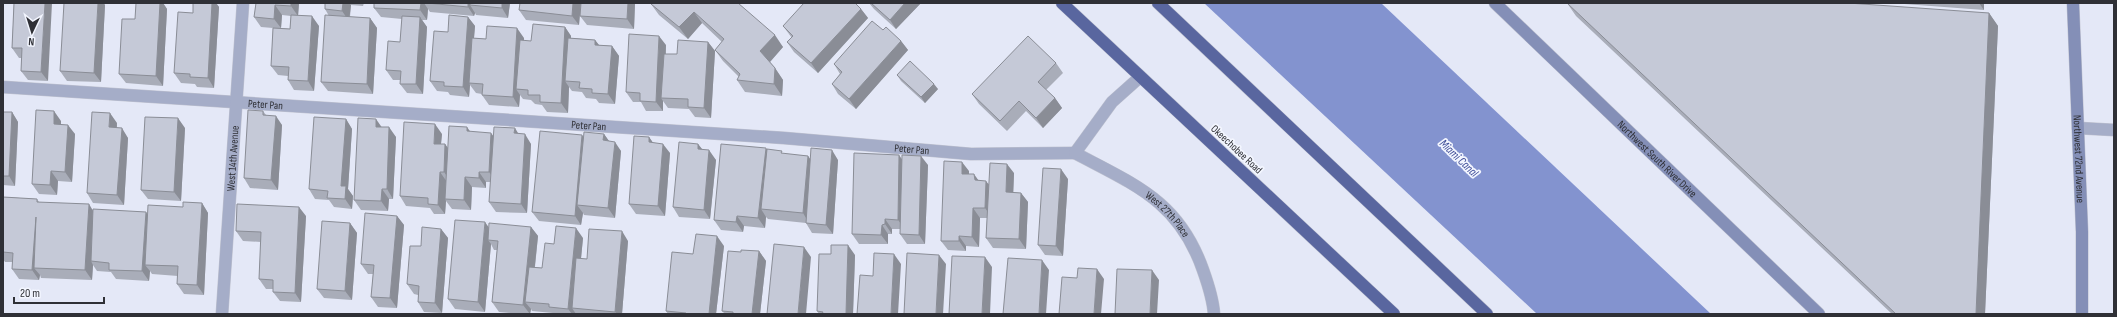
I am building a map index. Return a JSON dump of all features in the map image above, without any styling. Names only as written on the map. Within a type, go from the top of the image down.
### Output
[{"type":"highway","name":"Okeechobee Road","points":[[1062,3],[1394,314]]},
{"type":"highway","points":[[1158,3],[1487,314]]},
{"type":"street","name":"West 14th Avenue","points":[[222,314],[238,101],[243,3]]},
{"type":"street","name":"Northwest South River Drive","points":[[1495,3],[1819,314]]},
{"type":"street","name":"Northwest 72nd Avenue","points":[[2073,3],[2082,240],[2082,314]]},
{"type":"street","points":[[1075,153],[1112,102],[1140,77]]},
{"type":"street","name":"Peter Pan","points":[[3,87],[238,101],[784,138],[971,154],[1075,153]]},
{"type":"street","points":[[2078,128],[2114,130]]},
{"type":"street","name":"West 27th Place","points":[[1075,153],[1150,194],[1173,214],[1188,235],[1200,262],[1211,294],[1214,314]]},
{"type":"water","name":"Miami Canal","points":[[1204,3],[1381,3],[1711,314],[1537,314]]},
{"type":"building","points":[[14,3],[45,3],[41,72],[21,71],[22,48],[12,48]]},
{"type":"building","points":[[64,3],[98,3],[94,73],[60,71]]},
{"type":"building","points":[[136,3],[160,3],[156,76],[119,74],[122,19],[135,19]]},
{"type":"building","points":[[193,3],[212,3],[208,78],[190,77],[190,74],[174,73],[178,12],[193,13]]},
{"type":"building","points":[[256,3],[291,3],[291,6],[275,5],[274,19],[254,17]]},
{"type":"building","points":[[325,3],[343,3],[342,11],[325,9]]},
{"type":"building","points":[[374,3],[421,3],[420,10],[374,8]]},
{"type":"building","points":[[427,3],[468,3],[468,7]]},
{"type":"building","points":[[470,3],[502,3],[502,8],[470,5]]},
{"type":"building","points":[[520,3],[573,3],[572,16],[519,10]]},
{"type":"building","points":[[581,3],[628,3],[627,19],[580,16]]},
{"type":"building","points":[[651,3],[738,3],[775,35],[760,51],[775,68],[774,84],[737,80],[740,74],[715,50],[724,39],[694,12],[679,27]]},
{"type":"building","points":[[804,3],[855,3],[861,9],[811,63],[787,42],[793,36],[783,26]]},
{"type":"building","points":[[871,3],[905,3],[890,20]]},
{"type":"building","points":[[1567,3],[1848,3],[1989,13],[1976,314],[1896,314]]},
{"type":"building","points":[[291,15],[312,16],[308,81],[288,80],[289,67],[271,66],[273,28],[290,29]]},
{"type":"building","points":[[325,15],[370,18],[367,84],[321,82]]},
{"type":"building","points":[[449,15],[468,17],[463,87],[444,86],[444,82],[430,81],[434,31],[448,32]]},
{"type":"building","points":[[402,16],[420,17],[416,84],[400,84],[401,71],[386,70],[388,41],[400,42]]},
{"type":"building","points":[[872,21],[883,30],[886,27],[901,41],[849,99],[832,84],[842,72],[834,64]]},
{"type":"building","points":[[533,24],[565,27],[561,103],[540,102],[540,95],[528,95],[528,90],[516,89],[520,40],[531,41]]},
{"type":"building","points":[[487,26],[517,28],[513,97],[482,95],[483,84],[469,83],[472,38],[486,39]]},
{"type":"building","points":[[629,34],[659,36],[656,102],[640,101],[640,93],[626,92]]},
{"type":"building","points":[[1028,36],[1056,63],[1038,82],[1055,98],[1036,118],[1019,101],[1000,121],[972,94]]},
{"type":"building","points":[[568,38],[595,40],[595,45],[612,46],[608,94],[592,93],[592,89],[579,88],[580,82],[565,81]]},
{"type":"building","points":[[678,40],[708,42],[704,108],[688,107],[688,99],[661,98],[664,54],[677,54]]},
{"type":"building","points":[[910,61],[934,84],[921,97],[897,75]]},
{"type":"building","points":[[36,110],[54,111],[54,124],[68,125],[65,172],[51,171],[50,185],[32,184]]},
{"type":"building","points":[[248,110],[263,111],[263,115],[276,116],[271,180],[244,178]]},
{"type":"building","points":[[3,112],[12,112],[9,176],[3,176]]},
{"type":"building","points":[[92,112],[110,113],[109,127],[122,128],[117,195],[87,193]]},
{"type":"building","points":[[145,117],[178,118],[174,192],[141,190]]},
{"type":"building","points":[[314,117],[346,119],[341,186],[346,186],[345,199],[327,198],[328,191],[309,189]]},
{"type":"building","points":[[358,118],[376,119],[376,127],[389,127],[387,189],[382,189],[381,201],[354,200]]},
{"type":"building","points":[[404,122],[435,124],[434,144],[445,144],[444,172],[440,172],[438,205],[428,204],[428,198],[400,196]]},
{"type":"building","points":[[449,126],[467,127],[467,131],[491,133],[489,172],[479,172],[479,178],[465,177],[464,200],[445,199]]},
{"type":"building","points":[[494,127],[515,128],[514,133],[525,134],[521,204],[489,202]]},
{"type":"building","points":[[540,131],[582,135],[575,216],[532,212]]},
{"type":"building","points":[[584,132],[604,134],[603,140],[615,142],[608,208],[577,205]]},
{"type":"building","points":[[634,136],[649,137],[649,142],[663,144],[658,206],[629,204]]},
{"type":"building","points":[[679,142],[698,144],[698,149],[709,150],[704,210],[673,207]]},
{"type":"building","points":[[721,144],[766,148],[758,218],[737,216],[736,222],[714,220]]},
{"type":"building","points":[[811,148],[832,150],[826,225],[806,223]]},
{"type":"building","points":[[767,149],[782,151],[781,153],[808,156],[803,213],[761,209]]},
{"type":"building","points":[[854,153],[899,155],[898,220],[885,219],[885,224],[882,225],[881,235],[852,234]]},
{"type":"building","points":[[902,155],[921,156],[919,235],[900,234]]},
{"type":"building","points":[[944,161],[962,162],[962,174],[974,174],[975,180],[986,181],[985,208],[973,208],[972,237],[959,236],[959,241],[941,241]]},
{"type":"building","points":[[990,163],[1007,164],[1006,192],[1021,193],[1019,239],[986,238]]},
{"type":"building","points":[[1043,168],[1061,169],[1056,246],[1038,245]]},
{"type":"building","points":[[3,197],[37,199],[37,202],[89,204],[85,270],[34,268],[36,217],[32,270],[12,269],[13,253],[3,252]]},
{"type":"building","points":[[183,202],[202,203],[197,285],[177,284],[178,266],[145,265],[148,205],[183,207]]},
{"type":"building","points":[[237,204],[299,207],[295,293],[273,292],[273,280],[259,279],[261,232],[236,231]]},
{"type":"building","points":[[93,209],[146,212],[142,271],[109,270],[109,263],[91,261]]},
{"type":"building","points":[[365,213],[397,216],[390,298],[371,297],[374,265],[361,264]]},
{"type":"building","points":[[455,220],[485,222],[478,302],[448,299]]},
{"type":"building","points":[[322,221],[350,223],[345,291],[317,289]]},
{"type":"building","points":[[489,223],[531,227],[523,305],[492,302],[498,241],[488,240]]},
{"type":"building","points":[[556,226],[576,228],[568,309],[549,307],[549,304],[525,302],[529,267],[542,268],[545,243],[554,244]]},
{"type":"building","points":[[422,227],[441,229],[435,303],[418,302],[419,286],[407,284],[410,246],[421,246]]},
{"type":"building","points":[[589,229],[622,231],[615,312],[572,308],[576,258],[587,259]]},
{"type":"building","points":[[696,234],[717,236],[709,314],[686,314],[666,311],[672,252],[693,254]]},
{"type":"building","points":[[774,244],[804,247],[798,314],[767,314]]},
{"type":"building","points":[[831,245],[848,245],[846,314],[822,314],[823,312],[817,311],[819,254],[831,254]]},
{"type":"building","points":[[741,250],[759,251],[752,314],[733,314],[733,312],[722,311],[728,251],[741,252]]},
{"type":"building","points":[[874,253],[894,254],[891,314],[857,314],[860,275],[873,276]]},
{"type":"building","points":[[907,253],[939,255],[936,314],[904,314]]},
{"type":"building","points":[[952,256],[985,257],[982,314],[949,314]]},
{"type":"building","points":[[1008,258],[1042,260],[1039,314],[1003,314]]},
{"type":"building","points":[[1078,268],[1097,269],[1094,314],[1059,314],[1062,277],[1077,278]]},
{"type":"building","points":[[1117,269],[1152,270],[1150,314],[1115,314]]}]
